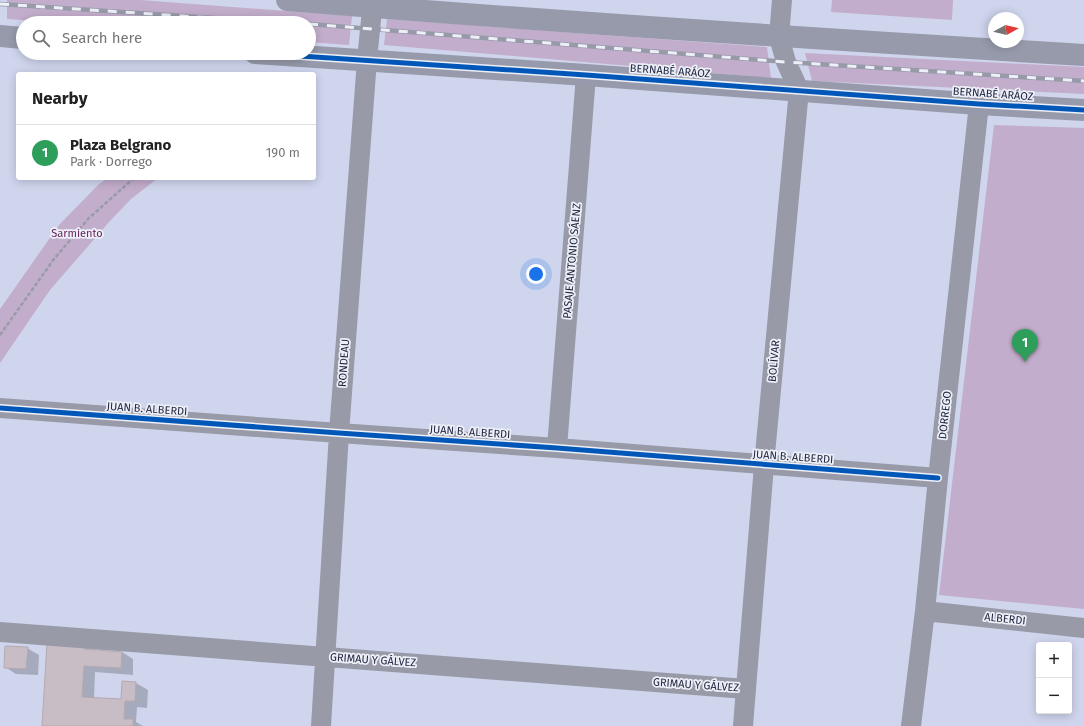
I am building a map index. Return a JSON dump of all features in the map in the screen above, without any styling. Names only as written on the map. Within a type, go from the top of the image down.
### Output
[{"type":"street","points":[[288,0],[372,4],[779,37],[1084,55]]},
{"type":"street","points":[[782,0],[779,37],[786,62],[799,90]]},
{"type":"street","name":"RONDEAU","points":[[321,726],[339,433],[372,4]]},
{"type":"street","points":[[0,36],[16,37]]},
{"type":"street","name":"BERNABÉ ARÁOZ","points":[[316,57],[979,104],[1084,110]]},
{"type":"street","name":"PASAJE ANTONIO SÁENZ","points":[[557,448],[586,75]]},
{"type":"street","name":"BOLÍVAR","points":[[743,726],[764,465],[799,90]]},
{"type":"street","name":"DORREGO","points":[[912,726],[979,104]]},
{"type":"street","name":"JUAN B. ALBERDI","points":[[0,408],[557,448],[938,478]]},
{"type":"street","name":"ALBERDI","points":[[925,610],[1084,628]]},
{"type":"street","name":"GRIMAU Y GÁLVEZ","points":[[0,632],[746,689]]},
{"type":"path","points":[[0,334],[54,259],[89,218],[132,180]]},
{"type":"green space","points":[[7,0],[140,0],[352,16],[349,45],[316,43],[316,16],[16,16],[16,20],[7,19]]},
{"type":"green space","points":[[832,0],[953,0],[952,20],[831,12]]},
{"type":"green space","points":[[387,19],[767,47],[771,78],[384,45]]},
{"type":"green space","points":[[805,53],[1084,67],[1084,94],[812,81]]},
{"type":"green space","points":[[994,125],[1084,128],[1084,609],[939,595]]},
{"type":"green space","name":"Sarmiento","points":[[105,180],[155,180],[131,199],[50,290],[0,363],[0,309],[59,225],[99,184]]},
{"type":"building","points":[[47,643],[84,645],[84,649],[122,652],[121,668],[84,666],[82,697],[121,699],[122,681],[136,682],[135,701],[125,701],[124,719],[133,719],[133,726],[42,726]]},
{"type":"building","points":[[5,646],[28,647],[26,669],[4,668]]},
{"type":"railway","points":[[0,4],[183,16]]},
{"type":"railway","points":[[316,25],[786,62],[1084,81]]},
{"type":"cycle path","points":[[316,57],[979,104],[1084,110]]},
{"type":"cycle path","points":[[0,408],[557,448],[938,478]]},
{"type":"place","name":"Plaza Belgrano","points":[[1025,362]]}]
